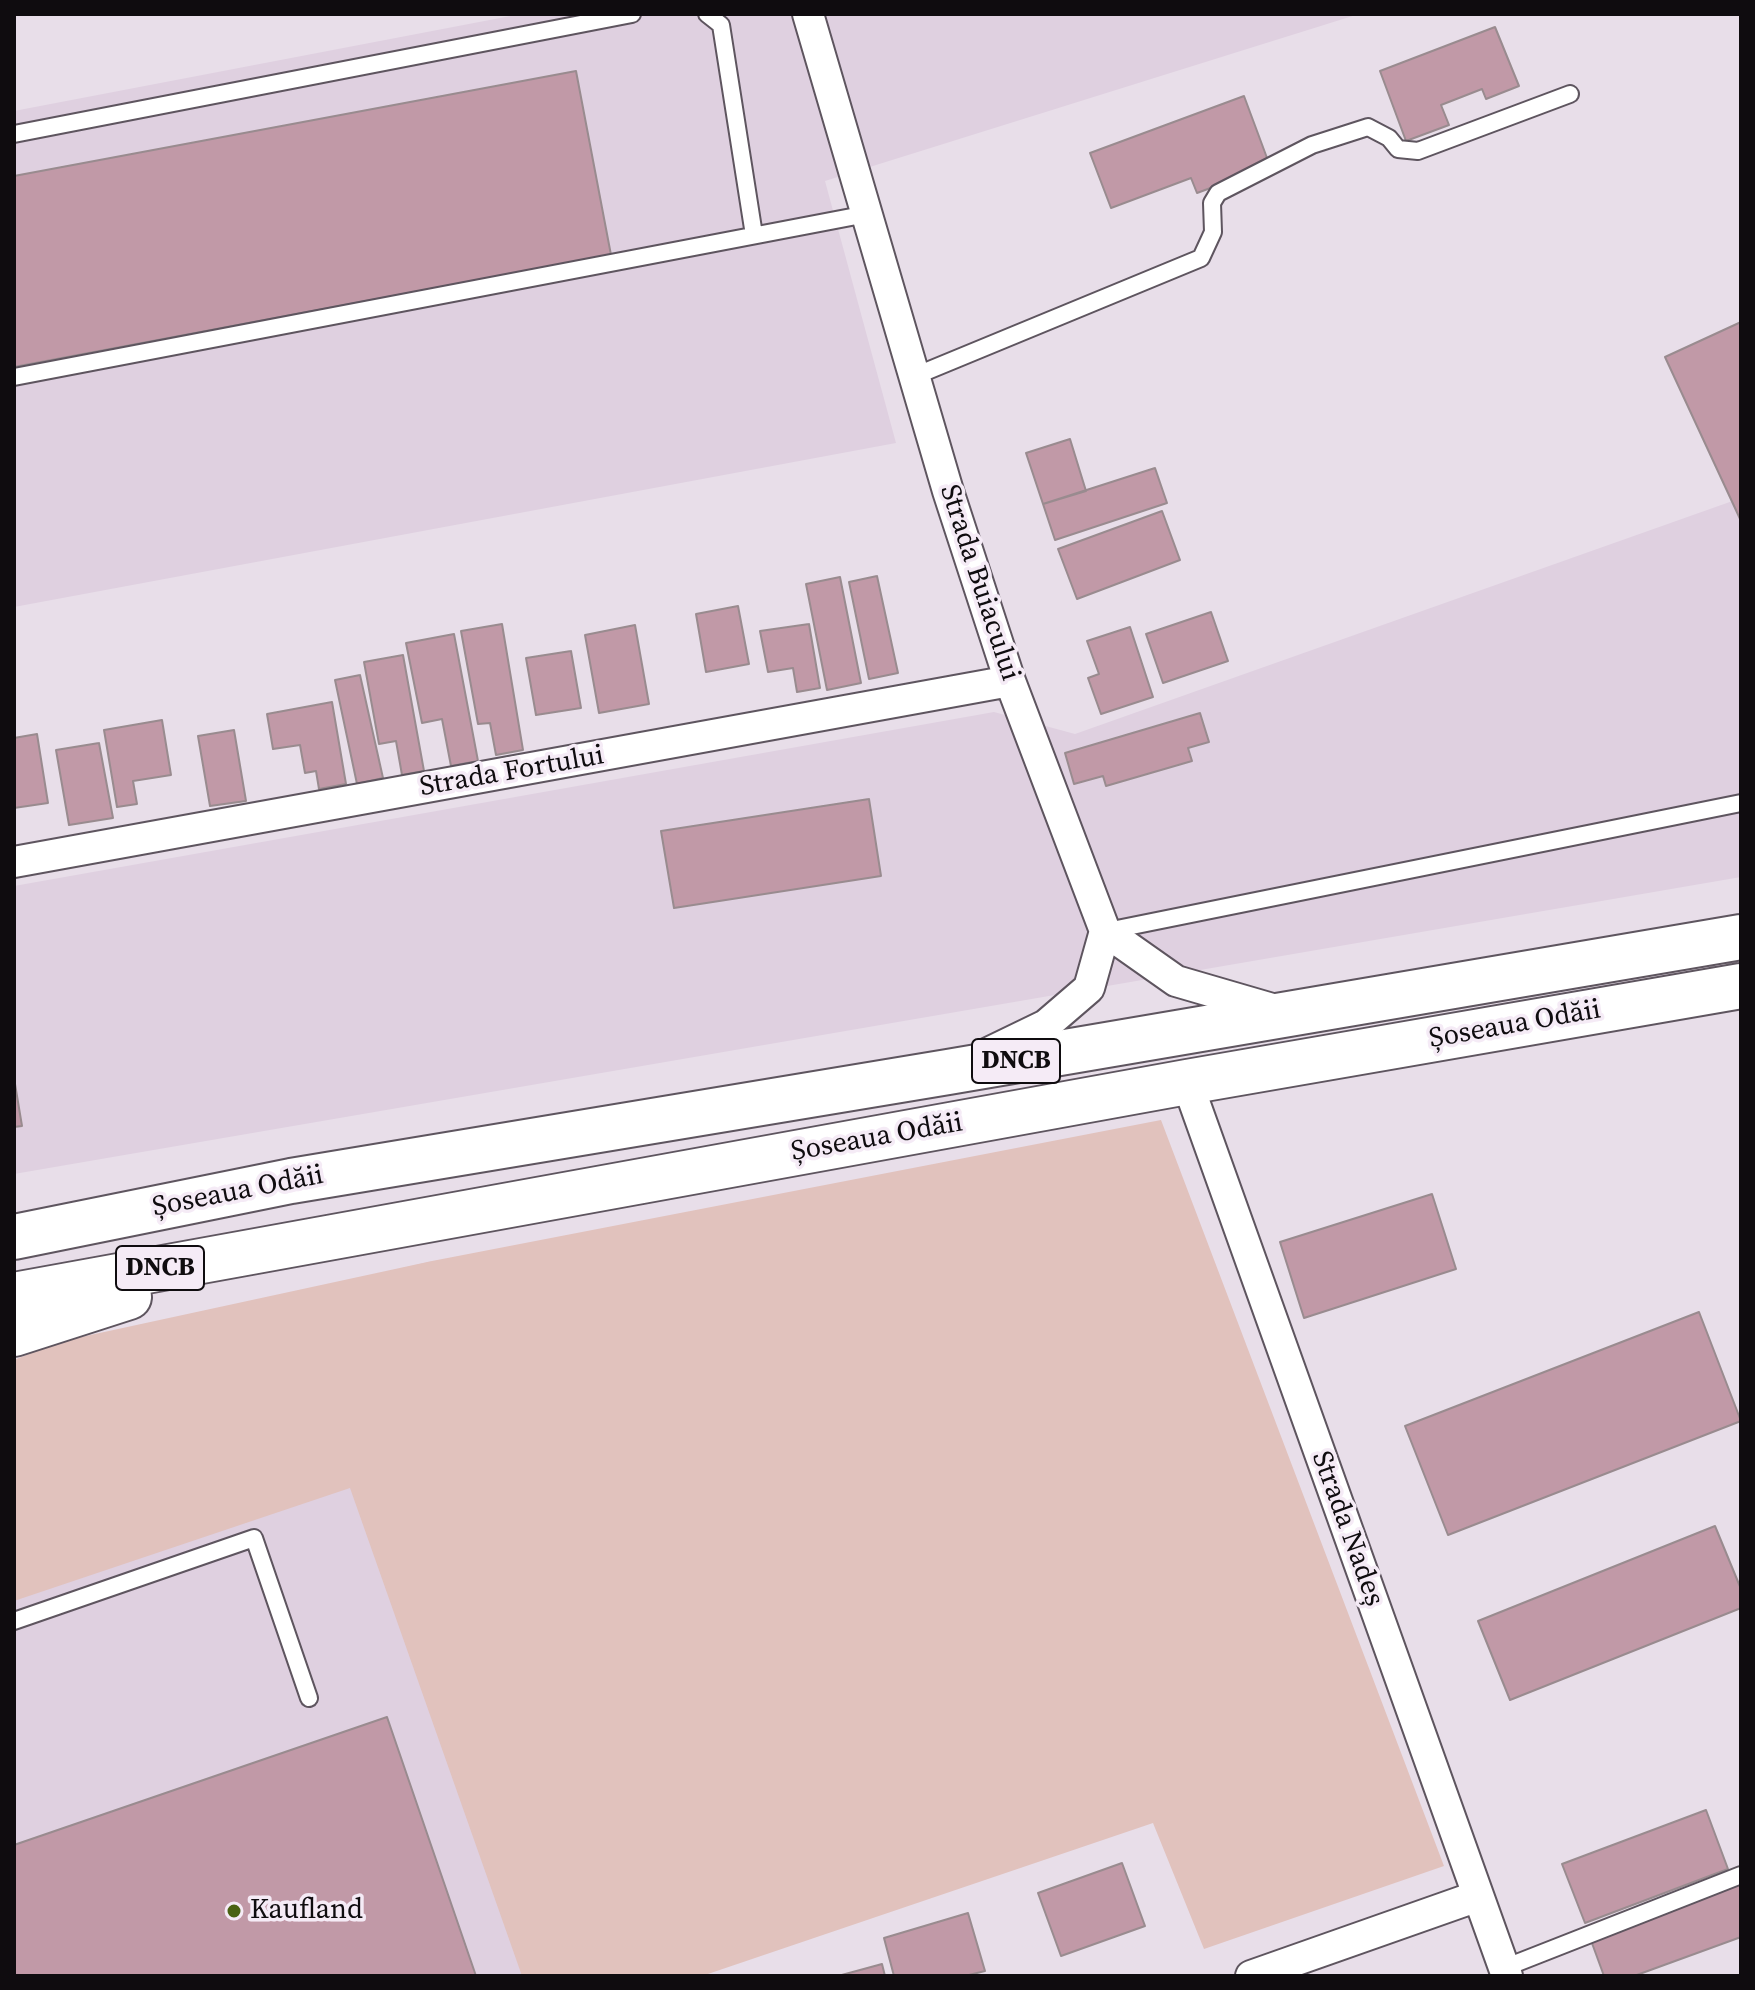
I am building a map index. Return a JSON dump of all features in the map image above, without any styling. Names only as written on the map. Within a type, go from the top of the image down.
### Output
[{"type":"main road","name":"Șoseaua Odăii","points":[[14,1237],[291,1181],[1741,937]]},
{"type":"main road","name":"Șoseaua Odăii","points":[[14,1295],[1187,1082],[1741,986]]},
{"type":"main road","points":[[14,1207],[291,1181]]},
{"type":"main road","points":[[14,1334],[307,1240]]},
{"type":"street","name":"Strada Buiacului","points":[[808,14],[948,491],[1010,681],[1105,931]]},
{"type":"street","name":"Strada Fortului","points":[[14,862],[1010,681]]},
{"type":"street","points":[[948,1072],[1046,1025],[1089,988],[1105,931],[1176,981],[1290,1014]]},
{"type":"street","name":"Strada Nadeș","points":[[1187,1082],[1505,1972]]},
{"type":"street","points":[[1251,1976],[1478,1896]]},
{"type":"lane","points":[[14,134],[632,14]]},
{"type":"lane","points":[[707,14],[721,25],[754,235]]},
{"type":"lane","points":[[915,376],[1201,258],[1213,232],[1212,203],[1218,193],[1312,145],[1368,127],[1389,138],[1398,149],[1418,151],[1570,94]]},
{"type":"lane","points":[[14,377],[867,214]]},
{"type":"lane","points":[[1105,931],[1741,803]]},
{"type":"lane","points":[[14,1621],[254,1538],[309,1698]]},
{"type":"lane","points":[[1505,1972],[1741,1875]]},
{"type":"shaded area","points":[[521,14],[1359,14],[825,181],[896,443],[14,607],[14,111]]},
{"type":"shaded area","points":[[1741,498],[1741,877],[14,1174],[14,886],[994,712],[1075,734]]},
{"type":"shaded area","points":[[1161,1120],[1444,1866],[1204,1949],[1153,1823],[702,1976],[522,1976],[350,1488],[14,1601],[14,1360],[58,1342],[432,1261]]},
{"type":"shaded area","points":[[432,1261],[687,1976],[14,1976],[14,1360]]},
{"type":"building","points":[[1495,27],[1519,86],[1486,99],[1482,89],[1441,105],[1449,125],[1406,141],[1380,71]]},
{"type":"building","points":[[576,71],[611,255],[14,367],[14,176]]},
{"type":"building","points":[[1244,96],[1270,166],[1197,193],[1191,178],[1111,208],[1090,153]]},
{"type":"building","points":[[1741,322],[1741,521],[1665,357]]},
{"type":"building","points":[[1070,439],[1086,491],[1043,504],[1026,453]]},
{"type":"building","points":[[1155,468],[1167,503],[1055,540],[1043,504]]},
{"type":"building","points":[[1162,511],[1180,560],[1077,599],[1058,549]]},
{"type":"building","points":[[877,576],[898,673],[869,679],[849,582]]},
{"type":"building","points":[[840,577],[861,683],[827,690],[806,584]]},
{"type":"building","points":[[738,606],[749,664],[706,672],[696,614]]},
{"type":"building","points":[[1211,612],[1228,661],[1163,683],[1146,634]]},
{"type":"building","points":[[502,624],[523,750],[496,755],[490,723],[478,724],[461,631]]},
{"type":"building","points":[[809,624],[820,688],[797,692],[793,668],[768,672],[760,631]]},
{"type":"building","points":[[635,625],[649,704],[599,713],[585,635]]},
{"type":"building","points":[[1130,627],[1153,697],[1101,714],[1088,678],[1099,674],[1087,641]]},
{"type":"building","points":[[454,634],[478,761],[451,766],[442,719],[422,723],[406,643]]},
{"type":"building","points":[[571,651],[581,708],[536,715],[526,658]]},
{"type":"building","points":[[403,655],[424,771],[402,775],[396,741],[379,744],[364,662]]},
{"type":"building","points":[[360,675],[383,778],[357,784],[335,680]]},
{"type":"building","points":[[332,702],[346,784],[319,789],[316,771],[305,773],[300,745],[273,749],[267,714]]},
{"type":"building","points":[[1200,713],[1209,742],[1188,748],[1192,761],[1106,786],[1103,776],[1074,784],[1065,753]]},
{"type":"building","points":[[162,720],[171,775],[133,781],[137,804],[117,807],[104,730]]},
{"type":"building","points":[[234,730],[246,801],[210,806],[198,736]]},
{"type":"building","points":[[37,734],[48,803],[14,808],[14,738]]},
{"type":"building","points":[[99,743],[113,818],[69,825],[56,750]]},
{"type":"building","points":[[869,799],[881,876],[674,908],[661,831]]},
{"type":"building","points":[[14,1078],[22,1126],[14,1127]]},
{"type":"building","points":[[1432,1194],[1456,1269],[1304,1318],[1280,1242]]},
{"type":"building","points":[[1699,1312],[1741,1421],[1448,1535],[1405,1426]]},
{"type":"building","points":[[1715,1526],[1741,1589],[1741,1608],[1510,1700],[1478,1621]]},
{"type":"building","name":"Kaufland","points":[[387,1717],[476,1976],[14,1976],[14,1845]]},
{"type":"building","points":[[1706,1810],[1728,1869],[1585,1923],[1562,1864]]},
{"type":"building","points":[[1122,1863],[1145,1926],[1061,1956],[1038,1893]]},
{"type":"building","points":[[1741,1880],[1741,1937],[1634,1976],[1604,1976],[1589,1935]]},
{"type":"building","points":[[968,1913],[985,1971],[965,1976],[894,1976],[884,1938]]},
{"type":"building","points":[[882,1964],[885,1976],[838,1976]]},
{"type":"place","name":"Kaufland","points":[[234,1911]]}]
